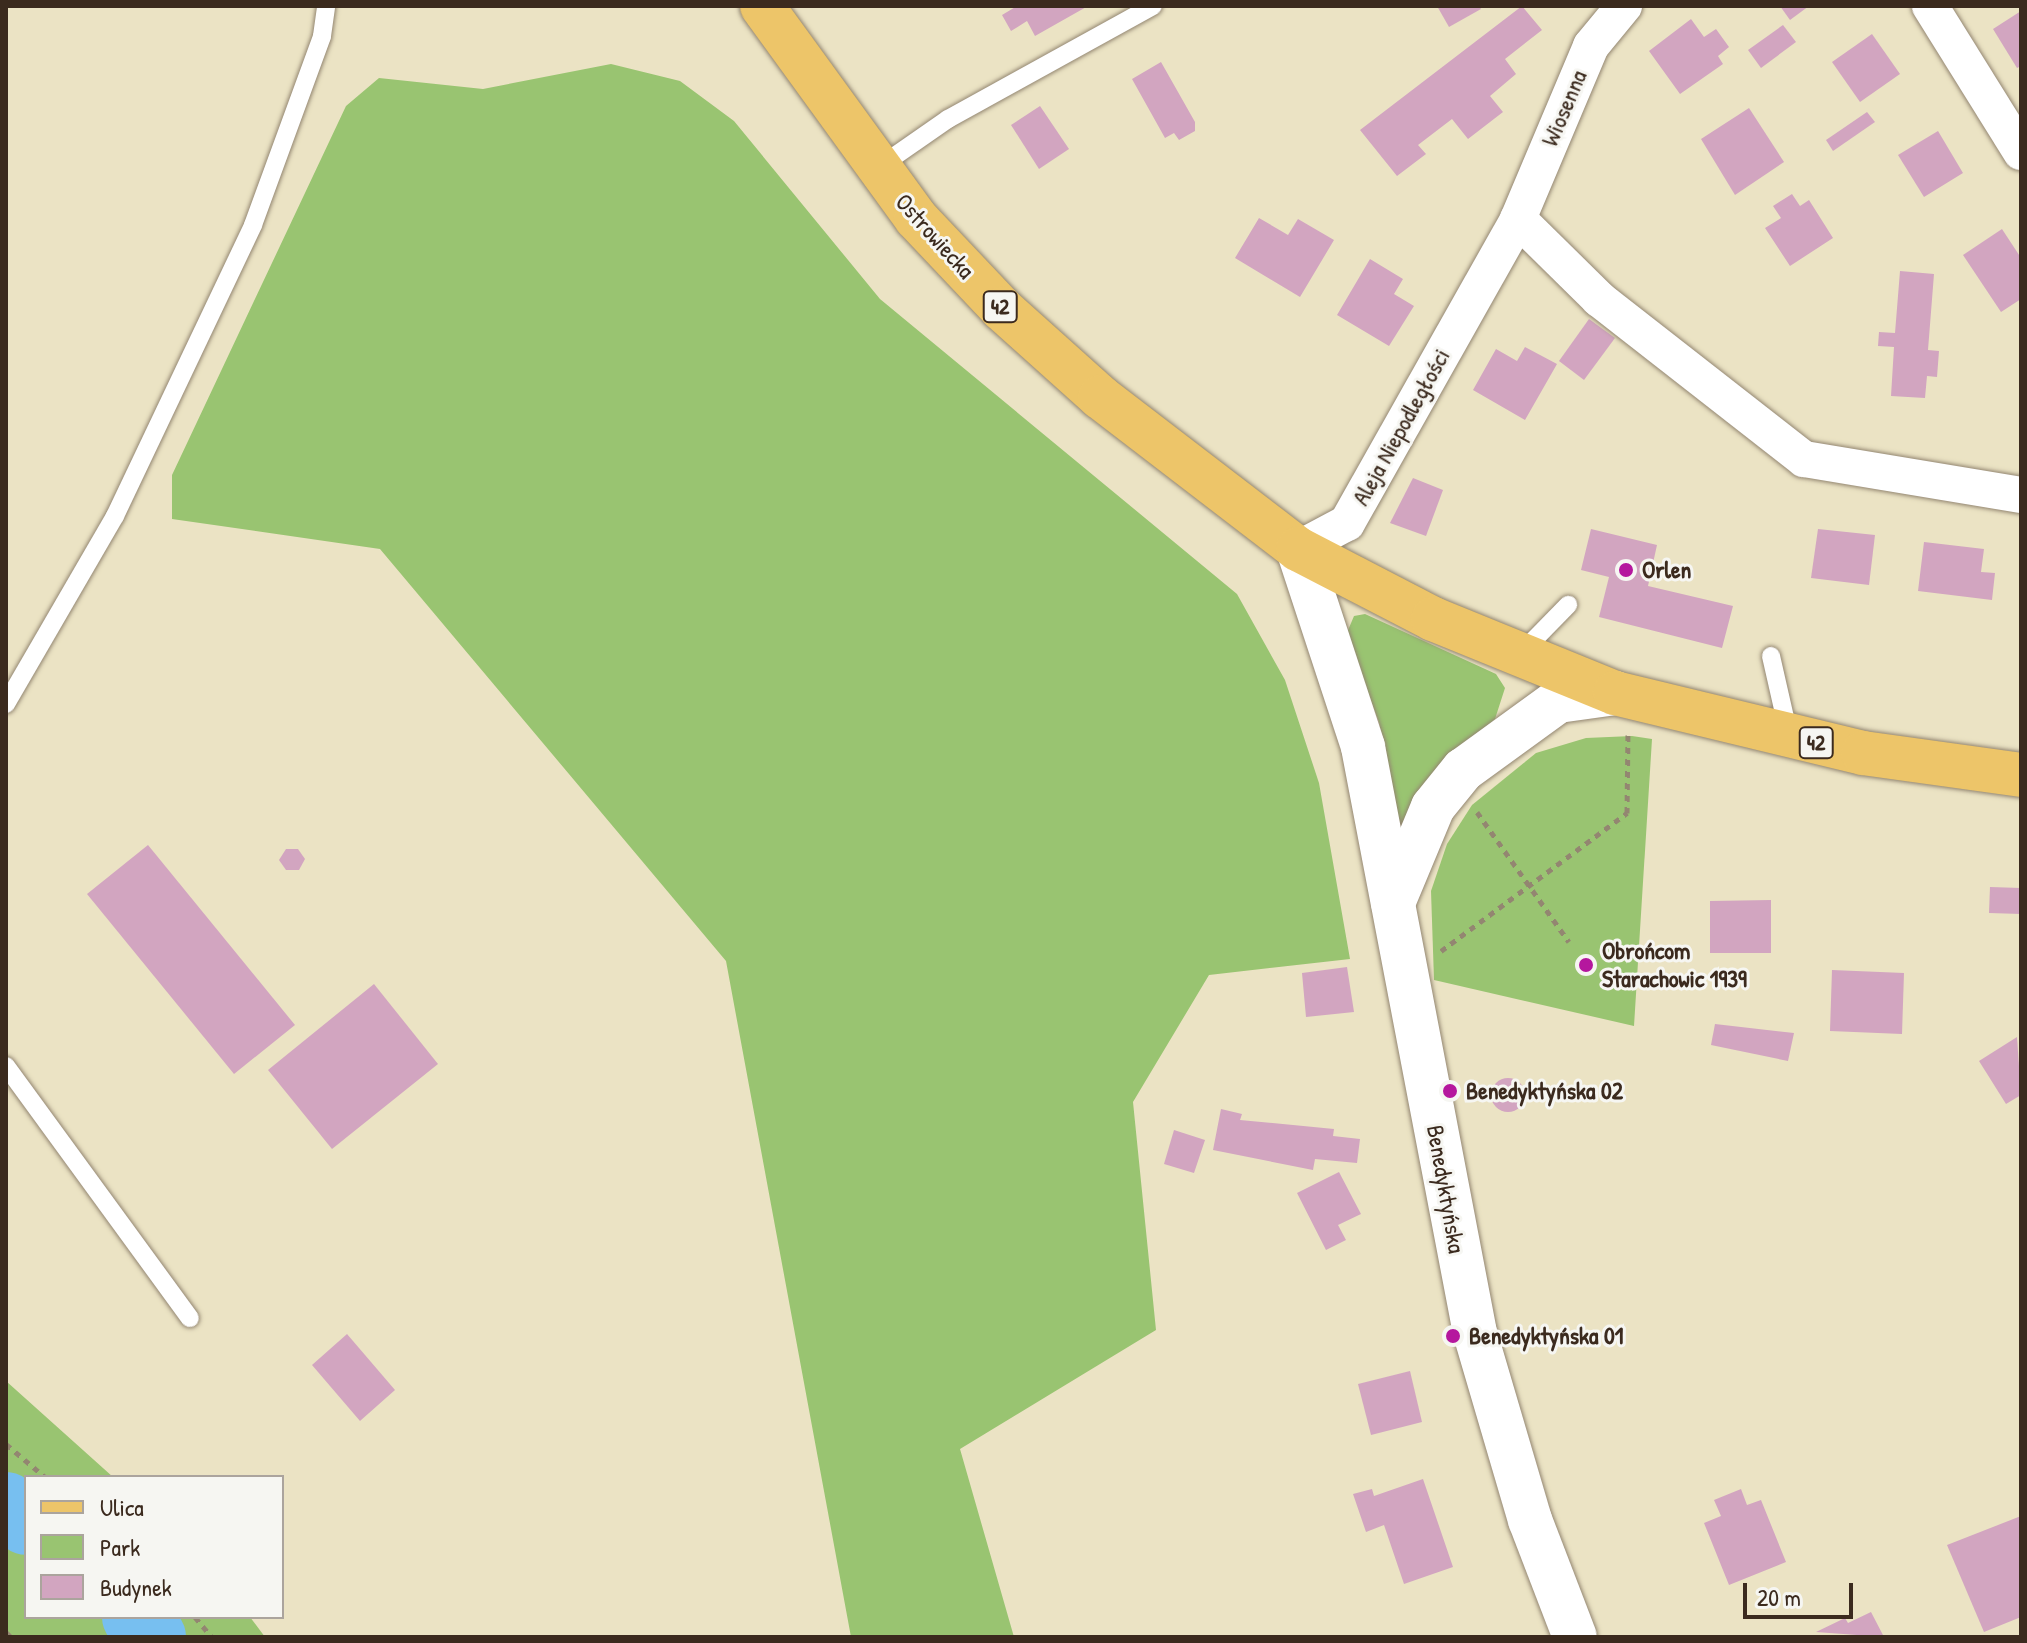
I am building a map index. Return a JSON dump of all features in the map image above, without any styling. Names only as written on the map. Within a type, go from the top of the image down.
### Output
[{"type":"main road","name":"Ostrowiecka","points":[[762,6],[877,169],[1002,309],[1089,387],[1298,549]]},
{"type":"main road","name":"42","points":[[1298,549],[1433,619],[1520,654],[1622,713],[2021,775]]},
{"type":"street","name":"Wiosenna","points":[[1518,219],[1591,46],[1624,6]]},
{"type":"street","points":[[1930,6],[2021,152]]},
{"type":"street","points":[[1518,219],[1599,299],[1804,459],[2021,495]]},
{"type":"street","name":"Aleja Niepodległości","points":[[1298,549],[1347,523],[1518,219]]},
{"type":"street","name":"Benedyktyńska","points":[[1298,549],[1351,700],[1475,1333],[1530,1520],[1575,1637]]},
{"type":"street","points":[[1392,905],[1433,807],[1463,770],[1558,701],[1622,713]]},
{"type":"lane","points":[[6,704],[115,516],[253,225],[322,36],[326,6]]},
{"type":"lane","points":[[877,169],[948,119],[1153,6]]},
{"type":"lane","points":[[1520,654],[1568,605]]},
{"type":"lane","points":[[1771,656],[1789,738]]},
{"type":"lane","points":[[6,1066],[190,1318]]},
{"type":"path","points":[[1448,946],[1627,813],[1622,713]]},
{"type":"path","points":[[1483,820],[1569,942]]},
{"type":"path","points":[[6,1444],[43,1475]]},
{"type":"path","points":[[197,1619],[212,1637]]},
{"type":"path","points":[[6,1632],[11,1637]]},
{"type":"green space","points":[[611,64],[680,81],[734,121],[880,299],[1237,594],[1285,680],[1319,783],[1350,959],[1209,975],[1133,1102],[1156,1330],[960,1449],[1014,1637],[851,1637],[726,961],[380,549],[172,519],[172,475],[346,106],[379,78],[483,89]]},
{"type":"green space","points":[[1365,614],[1496,674],[1505,688],[1495,719],[1438,766],[1399,830],[1379,722],[1346,635],[1354,616]]},
{"type":"green space","points":[[1632,736],[1652,739],[1634,1026],[1434,980],[1431,891],[1447,844],[1472,805],[1536,753],[1586,738]]},
{"type":"green space","points":[[6,1381],[111,1475],[24,1475],[24,1619],[252,1619],[265,1637],[6,1637]]},
{"type":"building","points":[[1017,6],[1088,6],[1035,36],[1027,21],[1011,31],[1002,15]]},
{"type":"building","points":[[1437,6],[1479,6],[1481,9],[1449,27]]},
{"type":"building","points":[[1522,6],[1542,30],[1505,59],[1516,74],[1490,96],[1503,112],[1468,139],[1452,119],[1418,145],[1426,154],[1397,176],[1360,130]]},
{"type":"building","points":[[1780,6],[1809,6],[1790,20]]},
{"type":"building","points":[[2021,11],[2021,66],[2017,68],[1993,29]]},
{"type":"building","points":[[1691,19],[1704,37],[1716,29],[1729,47],[1718,56],[1723,64],[1680,94],[1649,51]]},
{"type":"building","points":[[1783,25],[1796,42],[1761,68],[1748,50]]},
{"type":"building","points":[[1872,34],[1900,74],[1860,102],[1832,62]]},
{"type":"building","points":[[1161,62],[1195,122],[1195,131],[1179,140],[1174,133],[1165,138],[1132,79]]},
{"type":"building","points":[[1040,106],[1069,149],[1039,169],[1011,125]]},
{"type":"building","points":[[1749,108],[1784,162],[1735,195],[1701,139]]},
{"type":"building","points":[[1867,112],[1875,122],[1833,151],[1826,140]]},
{"type":"building","points":[[1938,131],[1963,173],[1924,197],[1898,155]]},
{"type":"building","points":[[1792,194],[1800,206],[1809,200],[1833,238],[1790,266],[1765,228],[1781,218],[1773,206]]},
{"type":"building","points":[[1259,218],[1288,235],[1298,219],[1334,240],[1300,297],[1235,258]]},
{"type":"building","points":[[2002,229],[2021,258],[2021,299],[2001,312],[1963,255]]},
{"type":"building","points":[[1370,259],[1403,279],[1394,294],[1414,306],[1389,346],[1337,315]]},
{"type":"building","points":[[1900,271],[1934,274],[1928,350],[1939,351],[1937,377],[1927,376],[1925,398],[1891,396],[1894,347],[1878,346],[1879,332],[1895,333]]},
{"type":"building","points":[[1589,319],[1615,338],[1584,380],[1559,361]]},
{"type":"building","points":[[1525,347],[1557,364],[1525,420],[1473,390],[1496,349],[1517,361]]},
{"type":"building","points":[[1413,478],[1443,490],[1426,536],[1390,523]]},
{"type":"building","points":[[1591,529],[1657,545],[1648,586],[1733,606],[1722,648],[1599,617],[1609,577],[1581,570]]},
{"type":"building","points":[[1818,529],[1875,535],[1869,585],[1811,578]]},
{"type":"building","points":[[1924,542],[1984,549],[1981,572],[1995,573],[1992,600],[1918,591]]},
{"type":"building","points":[[148,845],[295,1025],[234,1074],[87,894]]},
{"type":"building","points":[[286,849],[298,849],[305,859],[299,870],[286,870],[279,860]]},
{"type":"building","points":[[1990,887],[2021,888],[2021,914],[1989,913]]},
{"type":"building","points":[[1771,900],[1771,953],[1710,953],[1710,901]]},
{"type":"building","points":[[1347,967],[1354,1012],[1306,1017],[1302,973]]},
{"type":"building","points":[[1832,970],[1904,973],[1902,1034],[1830,1031]]},
{"type":"building","points":[[374,984],[438,1064],[332,1149],[268,1070]]},
{"type":"building","points":[[1715,1024],[1794,1033],[1788,1061],[1711,1045]]},
{"type":"building","points":[[2017,1037],[2021,1095],[2006,1104],[1979,1061]]},
{"type":"building","points":[[1508,1078],[1520,1083],[1525,1095],[1520,1107],[1508,1112],[1496,1107],[1491,1095],[1496,1083]]},
{"type":"building","points":[[1221,1109],[1242,1114],[1240,1120],[1334,1129],[1333,1136],[1360,1139],[1357,1163],[1315,1159],[1313,1170],[1213,1150]]},
{"type":"building","points":[[1174,1130],[1205,1140],[1194,1173],[1164,1164]]},
{"type":"building","points":[[1339,1172],[1361,1214],[1338,1225],[1346,1240],[1326,1250],[1297,1193]]},
{"type":"building","points":[[347,1334],[395,1390],[360,1421],[312,1365]]},
{"type":"building","points":[[1410,1371],[1422,1422],[1371,1435],[1358,1384]]},
{"type":"building","points":[[1423,1479],[1453,1567],[1404,1584],[1384,1525],[1366,1532],[1353,1494],[1372,1489],[1374,1496]]},
{"type":"building","points":[[1741,1489],[1747,1505],[1761,1500],[1786,1562],[1729,1585],[1704,1523],[1721,1516],[1714,1500]]},
{"type":"building","points":[[2021,1516],[2021,1617],[1984,1632],[1947,1545]]},
{"type":"building","points":[[1871,1612],[1884,1637],[1816,1632],[1845,1618],[1848,1623]]},
{"type":"waterway","points":[[6,1505],[24,1520]]},
{"type":"waterway","points":[[137,1619],[153,1637]]},
{"type":"place","name":"Orlen","points":[[1626,570]]},
{"type":"place","name":"Obrońcom Starachowic 1939","points":[[1586,965]]},
{"type":"place","name":"Benedyktyńska 02","points":[[1450,1091]]},
{"type":"place","name":"Benedyktyńska 01","points":[[1453,1336]]}]
